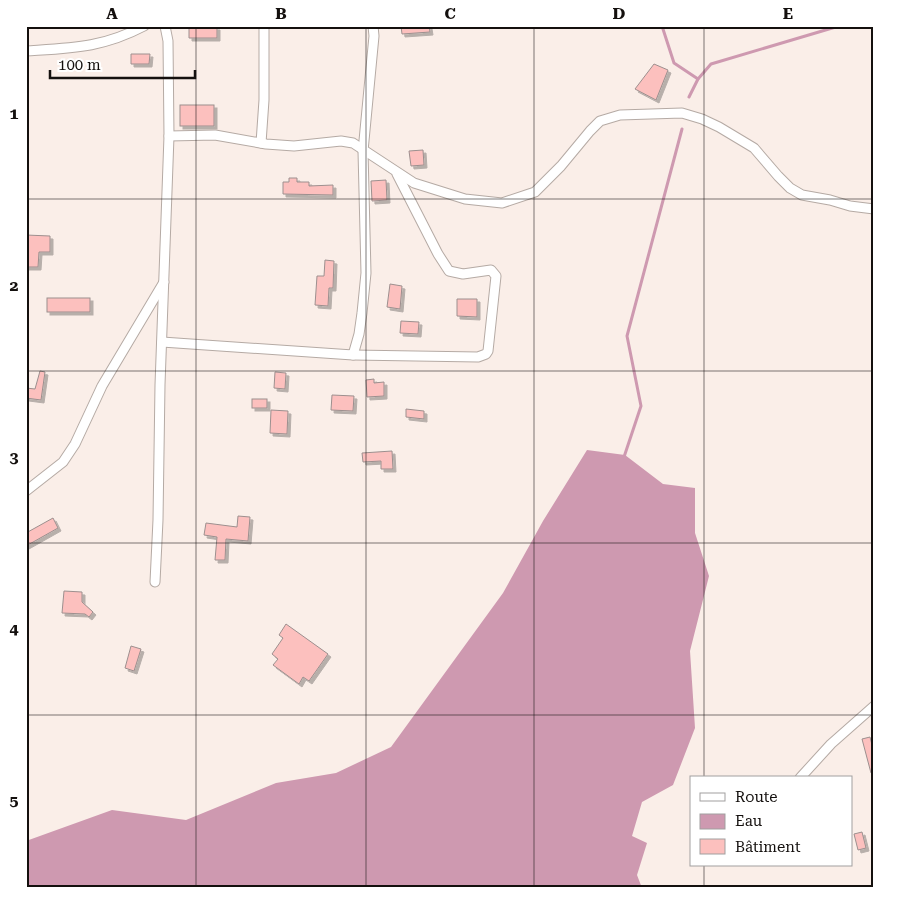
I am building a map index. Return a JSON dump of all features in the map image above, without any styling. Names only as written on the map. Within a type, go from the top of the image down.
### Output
[{"type":"street","points":[[26,51],[87,46],[125,36],[144,26]]},
{"type":"street","points":[[155,582],[169,136],[168,41],[165,26]]},
{"type":"street","points":[[261,143],[264,100],[264,26]]},
{"type":"street","points":[[353,355],[362,313],[366,273],[363,150],[374,36],[373,26]]},
{"type":"street","points":[[169,136],[215,135],[261,143],[294,146],[341,141],[353,143],[414,183],[465,199],[502,203],[535,192],[561,166],[600,121],[620,115],[682,113],[719,127],[754,148],[790,188],[802,195],[850,206],[874,209]]},
{"type":"street","points":[[162,342],[353,355],[478,357],[486,354],[495,298],[496,276],[491,270],[462,274],[449,271],[438,254],[396,172]]},
{"type":"street","points":[[26,491],[63,462],[75,444],[102,386],[165,280]]},
{"type":"street","points":[[802,776],[831,744],[874,706]]},
{"type":"water","points":[[587,450],[625,455],[663,484],[695,488],[695,533],[709,576],[690,651],[695,728],[673,785],[642,802],[632,836],[647,843],[637,875],[642,888],[26,888],[26,841],[112,810],[186,820],[276,783],[336,773],[391,747],[503,593],[543,521]]},
{"type":"building","points":[[189,26],[217,27],[217,38],[189,38]]},
{"type":"building","points":[[401,26],[429,26],[430,32],[402,34]]},
{"type":"building","points":[[131,54],[150,54],[149,64],[131,64]]},
{"type":"building","points":[[654,64],[668,70],[656,100],[635,89]]},
{"type":"building","points":[[180,105],[214,105],[214,126],[180,126]]},
{"type":"building","points":[[423,150],[424,165],[411,166],[409,151]]},
{"type":"building","points":[[289,178],[297,178],[297,182],[309,182],[309,186],[333,185],[333,195],[283,194],[283,182],[289,182]]},
{"type":"building","points":[[386,180],[387,200],[372,201],[371,181]]},
{"type":"building","points":[[26,235],[50,236],[50,252],[39,252],[38,267],[26,267]]},
{"type":"building","points":[[325,260],[334,261],[333,288],[329,288],[328,306],[315,305],[317,276],[324,276]]},
{"type":"building","points":[[390,284],[402,286],[400,309],[387,307]]},
{"type":"building","points":[[47,298],[90,298],[90,312],[47,312]]},
{"type":"building","points":[[457,299],[477,299],[477,317],[457,316]]},
{"type":"building","points":[[401,321],[419,322],[418,334],[400,333]]},
{"type":"building","points":[[40,371],[45,372],[41,400],[26,398],[26,388],[35,389]]},
{"type":"building","points":[[275,372],[286,373],[285,389],[274,388]]},
{"type":"building","points":[[374,379],[374,383],[384,382],[384,396],[367,397],[366,380]]},
{"type":"building","points":[[332,395],[354,396],[353,411],[331,410]]},
{"type":"building","points":[[252,399],[267,399],[267,408],[252,408]]},
{"type":"building","points":[[406,409],[424,411],[424,419],[406,417]]},
{"type":"building","points":[[271,410],[288,411],[287,434],[270,433]]},
{"type":"building","points":[[392,451],[393,469],[381,469],[381,461],[363,462],[362,453]]},
{"type":"building","points":[[238,516],[250,517],[248,541],[226,539],[225,560],[215,560],[217,537],[204,535],[206,523],[237,527]]},
{"type":"building","points":[[53,518],[58,528],[26,546],[26,533]]},
{"type":"building","points":[[64,591],[82,592],[82,602],[93,612],[89,617],[85,614],[62,613]]},
{"type":"building","points":[[286,624],[328,654],[309,681],[303,677],[299,684],[273,665],[278,659],[272,654],[283,638],[279,635]]},
{"type":"building","points":[[131,646],[141,649],[134,671],[125,668]]},
{"type":"building","points":[[870,737],[874,753],[874,772],[871,773],[862,739]]},
{"type":"building","points":[[862,832],[866,848],[858,850],[854,834]]},
{"type":"waterway","points":[[662,26],[674,63],[698,79]]},
{"type":"waterway","points":[[689,97],[698,79],[711,64],[839,26]]},
{"type":"waterway","points":[[624,457],[641,406],[627,336],[682,129]]}]
